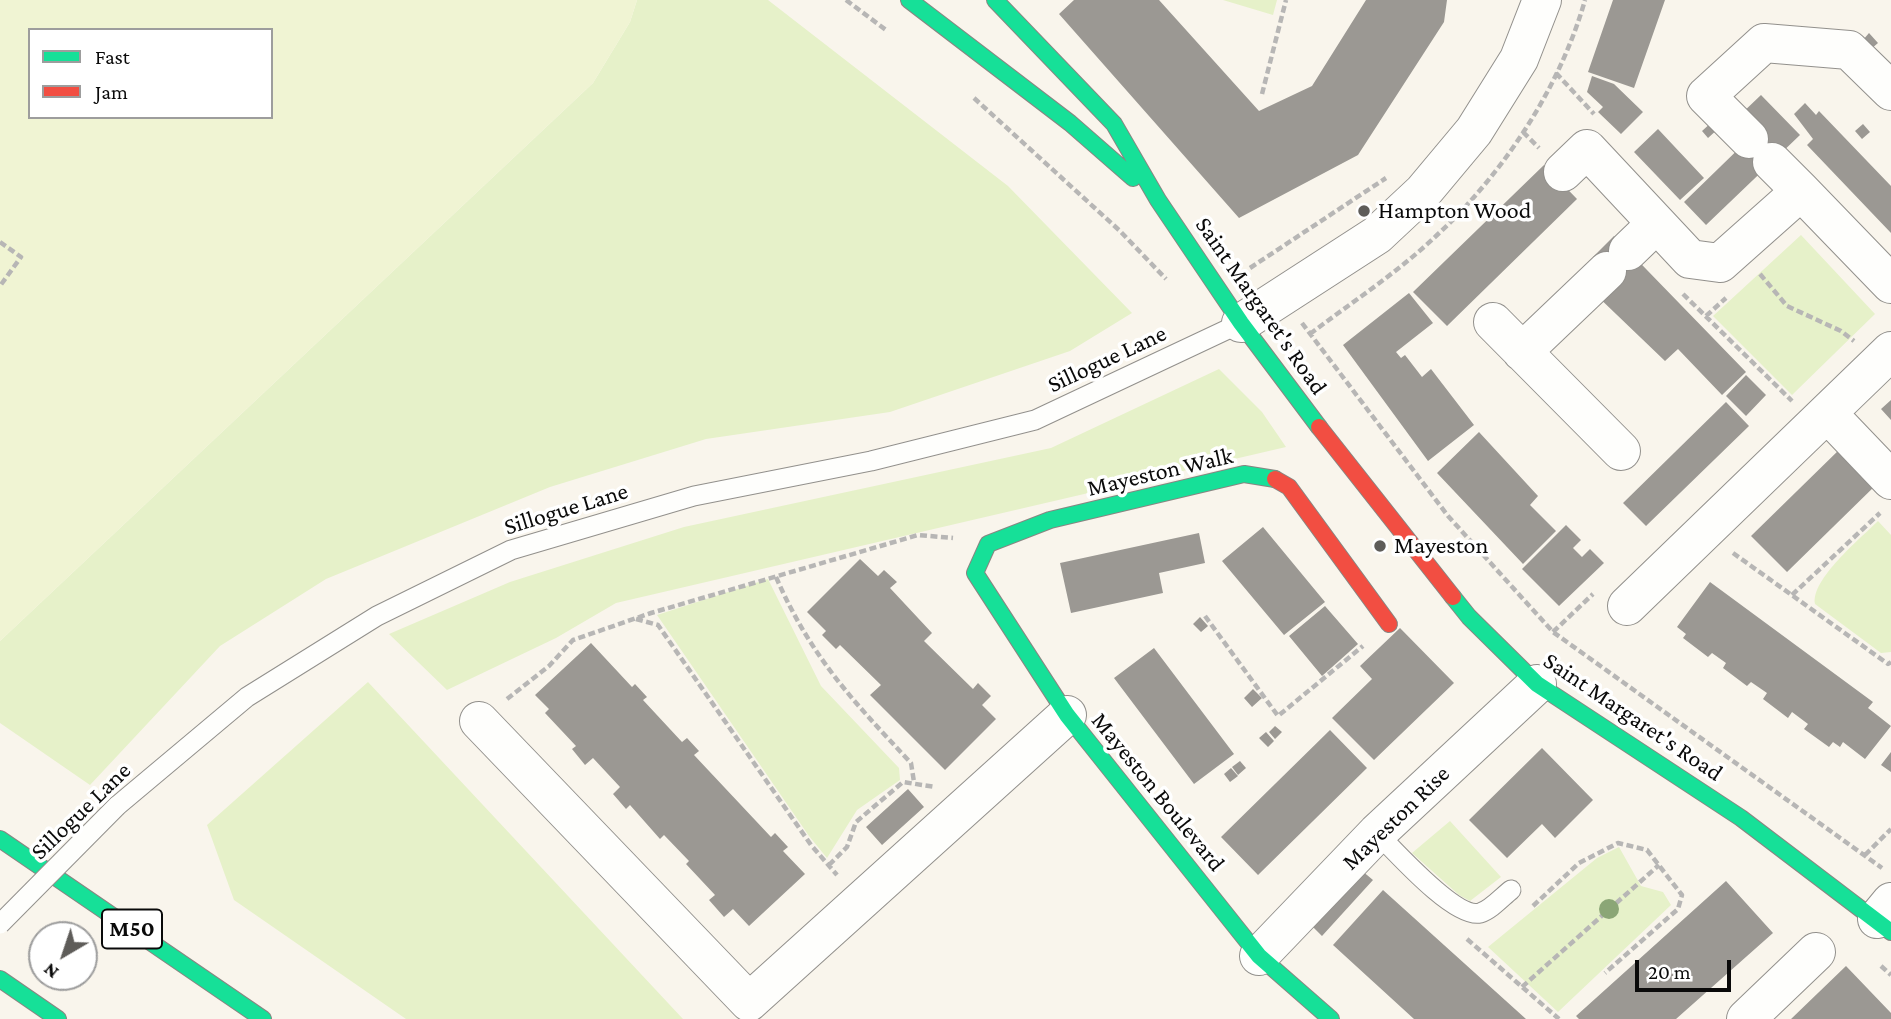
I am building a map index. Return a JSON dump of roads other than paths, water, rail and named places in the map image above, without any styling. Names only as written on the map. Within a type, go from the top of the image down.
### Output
[{"type":"main road","name":"Saint Margaret's Road","points":[[909,0],[1070,123],[1158,200]]},
{"type":"main road","name":"Saint Margaret's Road","points":[[995,0],[1114,124],[1158,200],[1241,323],[1343,458],[1469,617],[1537,684],[1741,818],[1886,918]]},
{"type":"main road","name":"Mayeston Walk","points":[[988,544],[1063,517],[1244,474],[1270,476],[1289,487],[1389,624]]},
{"type":"main road","name":"Mayeston Boulevard","points":[[988,544],[975,573],[1067,715],[1259,956],[1331,1019]]},
{"type":"main road","name":"M50","points":[[0,839],[263,1019]]},
{"type":"main road","points":[[0,979],[58,1019]]},
{"type":"street","points":[[1241,323],[1377,235],[1423,192],[1481,120],[1519,59],[1542,0]]},
{"type":"street","points":[[1891,91],[1849,50],[1764,43],[1706,96],[1891,284]]},
{"type":"street","points":[[1563,172],[1587,149],[1690,259],[1720,263],[1801,191]]},
{"type":"street","points":[[1522,352],[1656,224]]},
{"type":"street","points":[[1493,322],[1621,451]]},
{"type":"street","points":[[1627,606],[1891,351]]},
{"type":"street","points":[[1827,413],[1886,496]]},
{"type":"street","name":"Mayeston Rise","points":[[1259,956],[1377,834],[1537,684]]},
{"type":"street","points":[[479,721],[749,1002],[1067,715]]},
{"type":"street","points":[[1746,1019],[1816,952]]},
{"type":"lane","name":"Sillogue Lane","points":[[0,925],[117,806],[247,697],[377,616],[511,550],[694,496],[871,461],[1035,420],[1241,323]]},
{"type":"lane","points":[[1377,834],[1428,884],[1468,913],[1482,912],[1511,890]]},
{"type":"place","name":"Hampton Wood","points":[[1364,211]]},
{"type":"place","name":"Mayeston","points":[[1380,546]]}]
